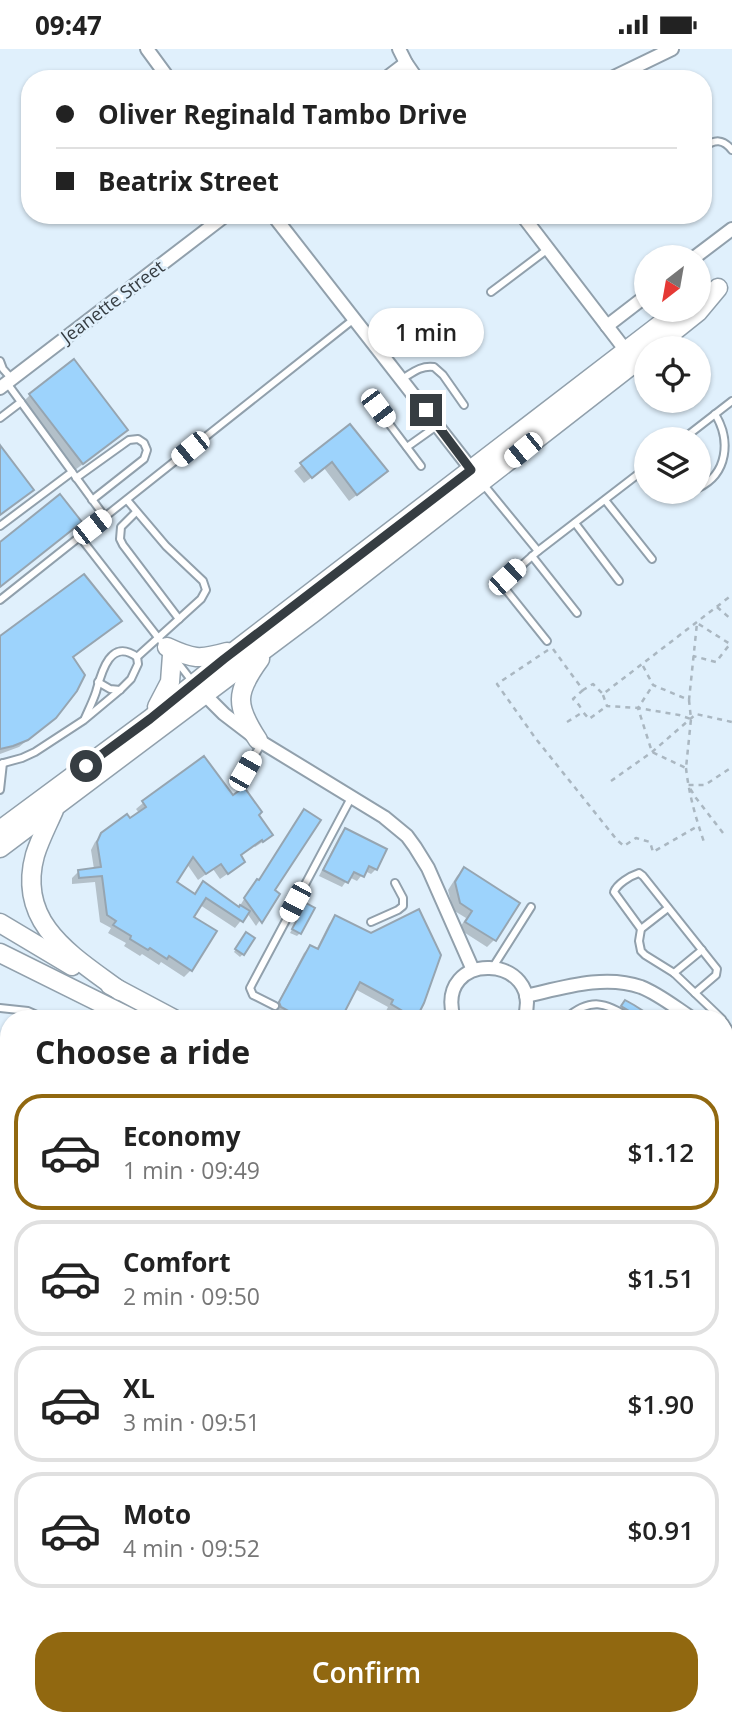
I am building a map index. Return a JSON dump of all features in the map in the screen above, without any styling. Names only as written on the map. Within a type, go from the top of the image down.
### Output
[{"type":"main road","points":[[668,336],[698,312],[725,283]]},
{"type":"main road","points":[[654,336],[668,322]]},
{"type":"main road","points":[[0,848],[55,807],[199,689],[236,650],[476,476],[634,357]]},
{"type":"main road","points":[[3,827],[150,719],[271,645],[476,476]]},
{"type":"main road","points":[[260,741],[244,715],[240,701],[246,680],[271,645]]},
{"type":"main road","points":[[150,719],[170,682],[166,647],[199,658],[236,650]]},
{"type":"main road","points":[[55,807],[32,869],[31,887],[41,920],[66,951],[120,991]]},
{"type":"main road","points":[[0,923],[58,958],[157,1010]]},
{"type":"main road","points":[[0,941],[49,977]]},
{"type":"main road","points":[[0,953],[111,1010]]},
{"type":"main road","points":[[0,963],[49,977]]},
{"type":"street","points":[[147,49],[162,70]]},
{"type":"street","points":[[399,49],[411,70]]},
{"type":"street","points":[[629,70],[672,49]]},
{"type":"street","points":[[396,70],[406,62]]},
{"type":"street","name":"Jeanette Street","points":[[6,383],[214,224]]},
{"type":"street","points":[[280,224],[476,476]]},
{"type":"street","points":[[529,224],[607,326],[634,355]]},
{"type":"street","points":[[711,245],[732,229]]},
{"type":"street","points":[[607,326],[634,305]]},
{"type":"street","points":[[199,689],[232,721],[260,741],[398,828],[415,847],[428,868],[473,970]]},
{"type":"street","points":[[452,1010],[452,995],[456,984],[463,976],[486,966],[511,974],[521,984],[526,996],[526,1010]]},
{"type":"street","points":[[526,996],[599,982],[617,982],[642,987],[679,1010]]},
{"type":"lane","points":[[712,142],[724,143],[732,150]]},
{"type":"lane","points":[[491,292],[548,249]]},
{"type":"lane","points":[[0,600],[354,319]]},
{"type":"lane","points":[[0,361],[6,383],[105,517]]},
{"type":"lane","points":[[402,379],[426,366],[433,367],[443,375],[464,405]]},
{"type":"lane","points":[[698,427],[732,401]]},
{"type":"lane","points":[[0,418],[21,402]]},
{"type":"lane","points":[[378,408],[421,466]]},
{"type":"lane","points":[[711,480],[717,475],[722,464],[724,438],[723,429],[715,414]]},
{"type":"lane","points":[[407,447],[438,425]]},
{"type":"lane","points":[[0,526],[129,440],[138,439],[144,443],[147,450],[144,459],[92,500]]},
{"type":"lane","points":[[476,476],[577,613]]},
{"type":"lane","points":[[547,641],[507,591],[507,577],[634,479]]},
{"type":"lane","points":[[84,720],[105,664],[117,653],[126,652],[137,657],[166,647],[179,619],[205,593],[205,585],[166,546],[127,500]]},
{"type":"lane","points":[[605,500],[652,559]]},
{"type":"lane","points":[[136,512],[121,527],[122,545],[179,619]]},
{"type":"lane","points":[[575,523],[619,581]]},
{"type":"lane","points":[[80,537],[199,689]]},
{"type":"lane","points":[[0,790],[2,764],[34,752],[84,720],[120,690],[134,674],[138,664],[137,657]]},
{"type":"lane","points":[[98,682],[120,690]]},
{"type":"lane","points":[[245,771],[260,741]]},
{"type":"lane","points":[[275,1006],[253,995],[250,988],[351,798]]},
{"type":"lane","points":[[641,929],[614,894],[621,884],[633,875],[640,874],[718,971],[695,993]]},
{"type":"lane","points":[[371,922],[403,906],[404,901],[395,883]]},
{"type":"lane","points":[[493,967],[531,907]]},
{"type":"lane","points":[[668,908],[641,929],[639,941],[642,953],[674,973],[713,1010]]},
{"type":"lane","points":[[674,973],[702,950]]},
{"type":"lane","points":[[576,1010],[603,1003],[617,1010]]},
{"type":"lane","points":[[0,1005],[23,1010]]},
{"type":"path","points":[[603,694],[732,595]]},
{"type":"path","points":[[717,607],[732,620]]},
{"type":"path","points":[[693,656],[716,662],[730,644],[696,623]]},
{"type":"path","points":[[696,623],[686,768],[698,826],[705,845]]},
{"type":"path","points":[[583,690],[552,648],[497,684],[536,739],[624,846],[636,838],[650,842],[653,852],[698,826]]},
{"type":"path","points":[[642,665],[653,685],[689,700]]},
{"type":"path","points":[[607,706],[603,694],[593,684],[573,699],[589,719],[607,706],[638,708],[691,719]]},
{"type":"path","points":[[638,708],[653,685]]},
{"type":"path","points":[[638,708],[652,752],[686,768]]},
{"type":"path","points":[[567,722],[583,712]]},
{"type":"path","points":[[611,781],[652,752],[696,715],[732,722]]},
{"type":"path","points":[[688,785],[705,785],[732,767]]},
{"type":"path","points":[[688,785],[723,833]]},
{"type":"building","points":[[74,359],[128,430],[83,464],[29,394]]},
{"type":"building","points":[[350,424],[388,471],[357,495],[332,462],[312,478],[300,463]]},
{"type":"building","points":[[0,445],[34,490],[0,515]]},
{"type":"building","points":[[60,494],[82,522],[0,587],[0,542]]},
{"type":"building","points":[[84,574],[122,621],[73,657],[85,675],[77,691],[56,718],[28,740],[0,749],[0,636]]},
{"type":"building","points":[[204,756],[233,795],[244,787],[262,812],[259,815],[273,835],[241,855],[245,862],[228,874],[221,864],[206,874],[193,857],[177,882],[195,894],[203,881],[239,907],[240,905],[250,911],[243,922],[206,898],[194,917],[217,931],[192,971],[169,956],[167,959],[150,948],[148,950],[113,925],[116,921],[107,915],[102,876],[79,878],[78,870],[101,867],[97,842],[101,833],[127,814],[130,818],[146,807],[142,801]]},
{"type":"building","points":[[304,809],[321,820],[275,890],[280,894],[262,923],[244,898],[257,879],[259,880]]},
{"type":"building","points":[[345,828],[387,849],[377,870],[369,866],[364,877],[354,872],[348,883],[323,870]]},
{"type":"building","points":[[464,867],[520,903],[496,941],[465,922],[472,911],[460,903],[455,882]]},
{"type":"building","points":[[306,903],[315,908],[301,934],[292,929]]},
{"type":"building","points":[[419,909],[441,955],[420,1010],[401,1010],[391,1004],[393,1000],[360,982],[346,1010],[286,1010],[281,1007],[279,1002],[310,945],[318,949],[335,915],[371,933]]},
{"type":"building","points":[[246,932],[255,938],[244,955],[235,949]]},
{"type":"building","points":[[625,1000],[641,1010],[628,1010],[621,1006]]},
{"type":"route","points":[[86,766],[471,470],[426,410]]}]
